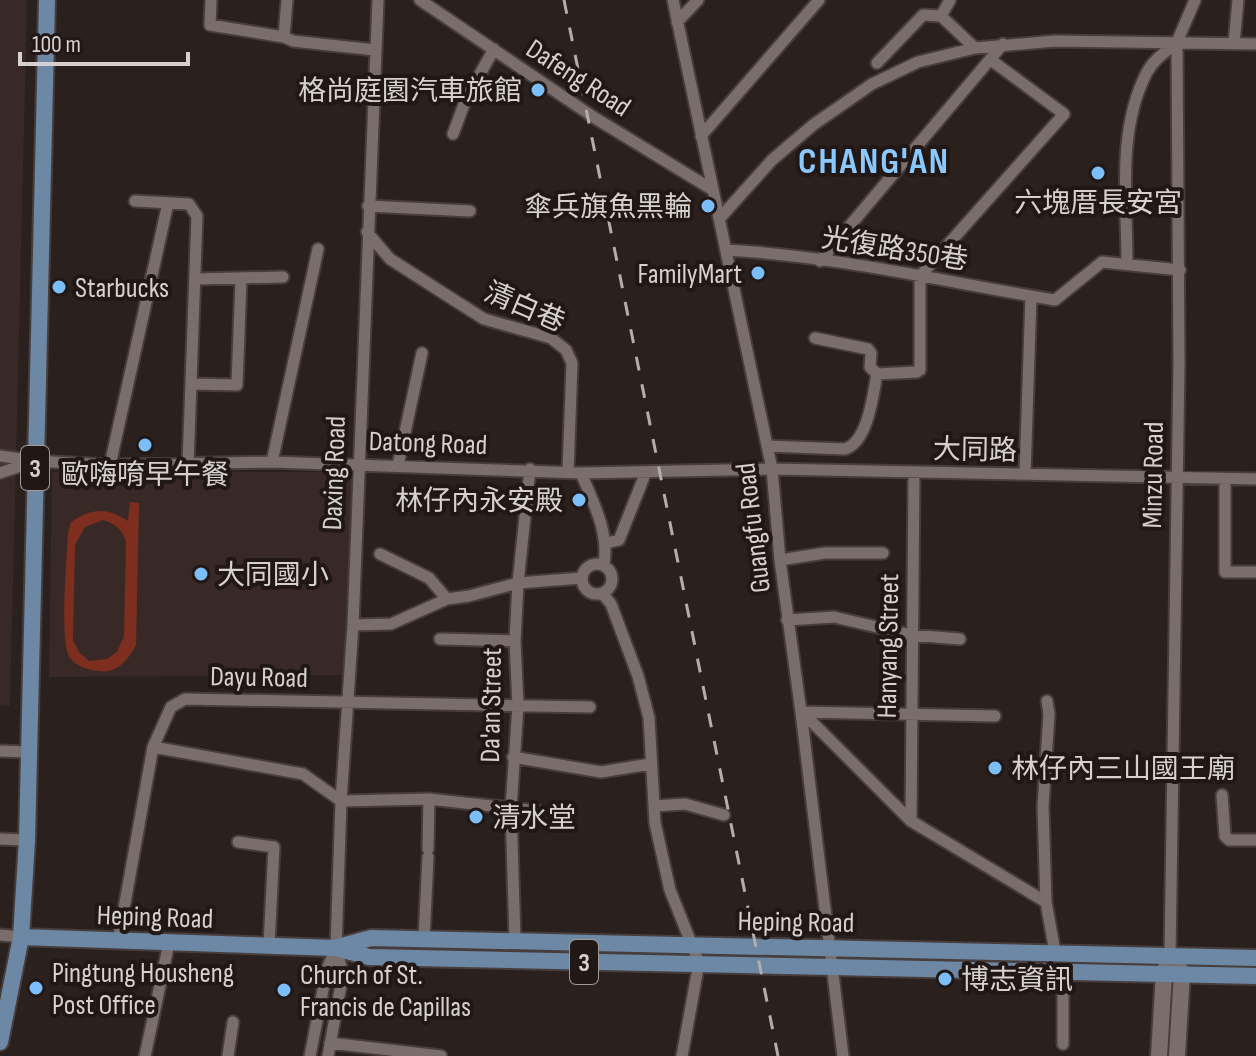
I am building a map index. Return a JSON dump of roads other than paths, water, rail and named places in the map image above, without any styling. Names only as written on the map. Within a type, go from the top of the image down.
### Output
[{"type":"main road","name":"3","points":[[21,937],[30,752],[47,0]]},
{"type":"main road","name":"Heping Road","points":[[21,937],[336,948],[369,957],[1256,976]]},
{"type":"main road","points":[[0,1042],[21,937]]},
{"type":"main road","name":"Heping Road","points":[[336,948],[371,938],[1256,958]]},
{"type":"street","points":[[211,0],[210,25],[293,41],[375,50]]},
{"type":"street","points":[[284,37],[287,0]]},
{"type":"street","name":"Daxing Road","points":[[336,948],[341,801],[353,625],[357,463],[378,0]]},
{"type":"street","name":"Dafeng Road","points":[[420,0],[595,118],[713,190]]},
{"type":"street","name":"Guangfu Road","points":[[673,0],[772,469],[787,620],[843,1056]]},
{"type":"street","points":[[677,22],[698,0]]},
{"type":"street","points":[[701,136],[819,0]]},
{"type":"street","points":[[941,16],[950,0]]},
{"type":"street","name":"Minzu Road","points":[[1170,955],[1180,270],[1177,42],[1195,0]]},
{"type":"street","points":[[1234,44],[1238,0]]},
{"type":"street","points":[[877,63],[923,15],[941,16],[975,48]]},
{"type":"street","points":[[719,219],[772,160],[813,125],[872,84],[918,62],[975,48],[1055,41],[1256,44]]},
{"type":"street","points":[[1177,42],[1146,73],[1126,136],[1127,264],[1180,270]]},
{"type":"street","points":[[820,261],[1003,44]]},
{"type":"street","points":[[453,134],[466,99],[494,49]]},
{"type":"street","points":[[815,338],[868,349],[871,353],[870,367],[877,374],[920,370],[920,276],[1064,114],[991,60]]},
{"type":"street","points":[[135,201],[189,204],[197,216],[188,465]]},
{"type":"street","points":[[110,465],[168,203]]},
{"type":"street","points":[[368,206],[470,211]]},
{"type":"street","name":"清白巷","points":[[367,232],[390,259],[484,319],[551,338],[566,350],[572,363],[568,472]]},
{"type":"street","points":[[272,462],[318,249]]},
{"type":"street","name":"光復路350巷","points":[[726,250],[768,252],[1055,300],[1102,262],[1127,264]]},
{"type":"street","points":[[196,279],[283,277]]},
{"type":"street","points":[[191,384],[237,385],[241,279]]},
{"type":"street","points":[[1025,474],[1031,296]]},
{"type":"street","points":[[398,465],[422,353]]},
{"type":"street","points":[[767,446],[852,447],[860,437],[869,413],[877,374]]},
{"type":"street","name":"Datong Road","points":[[0,456],[110,465],[357,463],[581,473],[772,469]]},
{"type":"street","points":[[0,473],[35,461]]},
{"type":"street","name":"Da'an Street","points":[[515,941],[511,808],[518,706],[515,641],[530,469]]},
{"type":"street","name":"大同路","points":[[772,469],[1256,479]]},
{"type":"street","points":[[606,543],[619,540],[646,472]]},
{"type":"street","name":"Hanyang Street","points":[[911,821],[914,472]]},
{"type":"street","points":[[581,473],[601,522],[606,543],[604,565]]},
{"type":"street","points":[[1225,480],[1225,572],[1256,572]]},
{"type":"street","points":[[780,560],[825,553],[883,553]]},
{"type":"street","points":[[380,554],[429,578],[447,599]]},
{"type":"street","points":[[582,578],[589,565],[604,565],[611,572],[612,582],[602,593]]},
{"type":"street","points":[[353,625],[391,624],[447,599],[518,583],[582,578]]},
{"type":"street","points":[[582,578],[588,591],[602,593],[611,604],[638,676],[649,718],[654,806],[670,890],[699,963],[682,1056]]},
{"type":"street","points":[[787,620],[834,617],[911,635],[960,639]]},
{"type":"street","points":[[440,639],[515,641]]},
{"type":"street","name":"Dayu Road","points":[[118,942],[153,747],[171,707],[185,699],[590,707]]},
{"type":"street","points":[[1047,701],[1049,714],[1043,807],[1046,902],[1055,952]]},
{"type":"street","points":[[801,712],[995,716]]},
{"type":"street","points":[[801,712],[911,821],[1046,902]]},
{"type":"street","points":[[153,747],[303,774],[341,801],[429,799],[538,811]]},
{"type":"street","points":[[0,751],[30,752]]},
{"type":"street","points":[[513,757],[601,772],[650,764]]},
{"type":"street","points":[[1222,795],[1225,836],[1229,840],[1256,840]]},
{"type":"street","points":[[424,939],[429,799]]},
{"type":"street","points":[[654,806],[685,804],[724,815]]},
{"type":"street","points":[[0,839],[27,840]]},
{"type":"street","points":[[238,842],[274,847],[269,945]]},
{"type":"street","points":[[0,935],[21,937]]},
{"type":"street","points":[[145,1056],[169,943]]},
{"type":"street","points":[[328,1056],[343,974],[336,948]]},
{"type":"street","points":[[310,1056],[327,969],[336,948]]},
{"type":"street","points":[[1170,955],[1177,1056]]},
{"type":"street","points":[[1063,971],[1063,1044]]},
{"type":"street","points":[[1159,1056],[1173,973]]},
{"type":"street","points":[[228,1056],[233,1022]]},
{"type":"street","points":[[330,1043],[441,1056]]},
{"type":"railway","points":[[564,0],[778,1056]]},
{"type":"place","name":"格尚庭園汽車旅館","points":[[538,90]]},
{"type":"place","name":"六塊厝長安宮","points":[[1098,173]]},
{"type":"place","name":"傘兵旗魚黑輪","points":[[708,206]]},
{"type":"place","name":"FamilyMart","points":[[758,273]]},
{"type":"place","name":"Starbucks","points":[[59,287]]},
{"type":"place","name":"歐嗨唷早午餐","points":[[145,445]]},
{"type":"place","name":"林仔內永安殿","points":[[579,500]]},
{"type":"place","name":"大同國小","points":[[201,574]]},
{"type":"place","name":"林仔內三山國王廟","points":[[995,768]]},
{"type":"place","name":"清水堂","points":[[476,817]]},
{"type":"place","name":"博志資訊","points":[[945,979]]},
{"type":"place","name":"Pingtung Housheng Post Office","points":[[36,988]]},
{"type":"place","name":"Church of St. Francis de Capillas","points":[[284,990]]},
{"type":"district","name":"CHANG'AN","points":[[874,160]]}]
